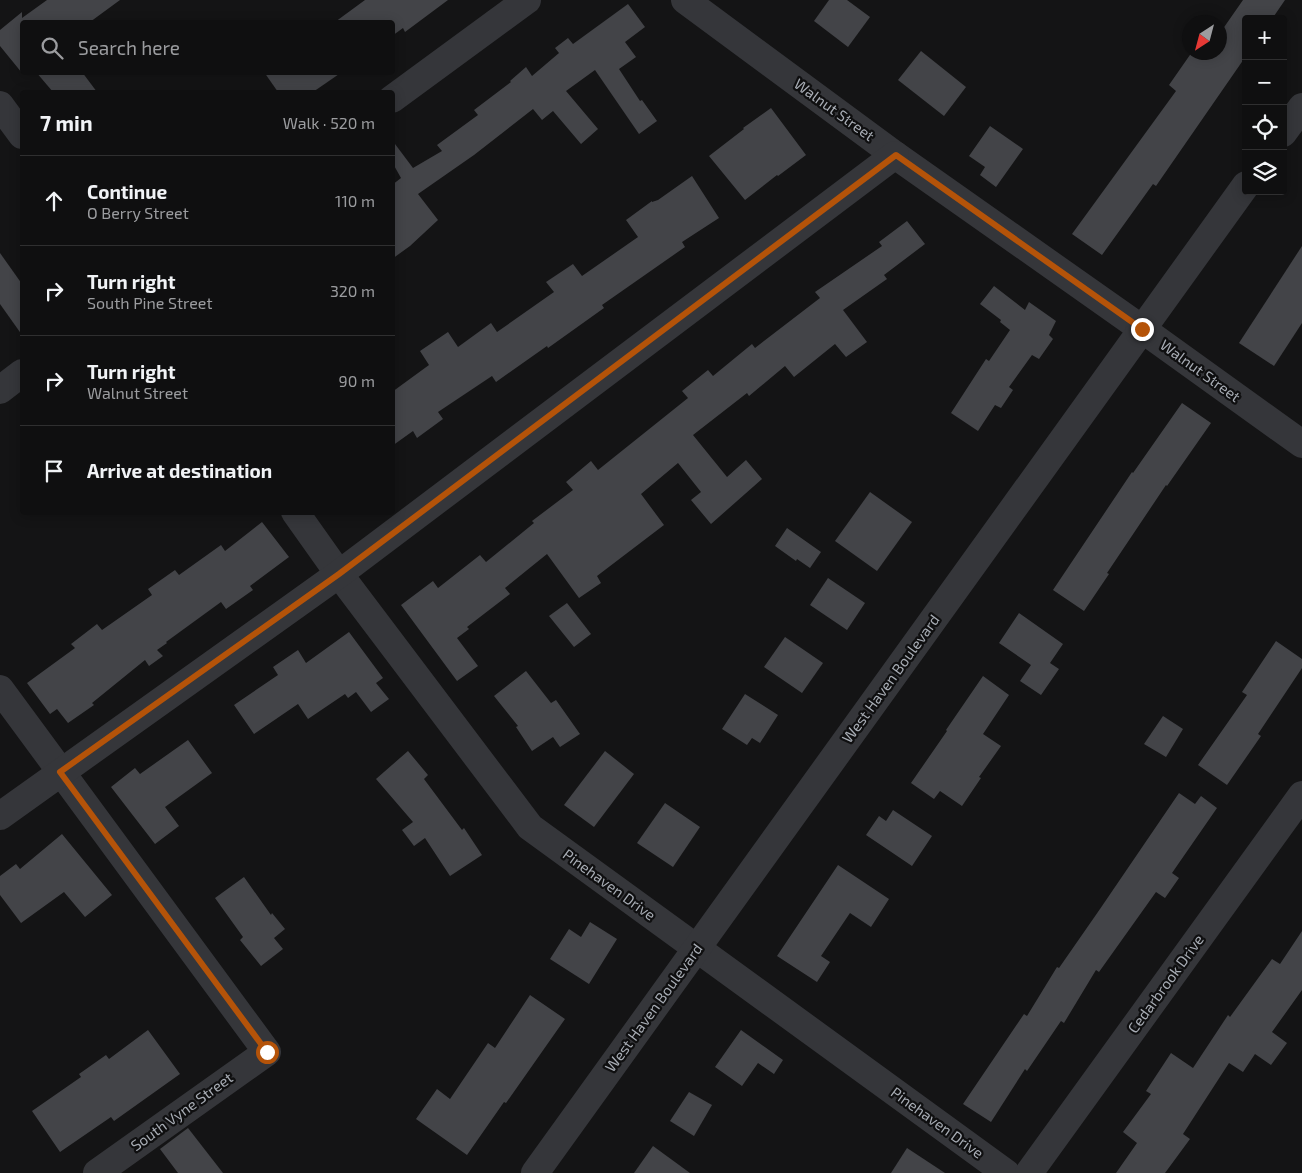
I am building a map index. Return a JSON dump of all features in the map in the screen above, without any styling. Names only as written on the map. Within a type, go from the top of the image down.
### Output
[{"type":"street","points":[[395,97],[527,0]]},
{"type":"street","name":"Walnut Street","points":[[685,0],[896,155],[1302,444]]},
{"type":"street","points":[[0,104],[20,132]]},
{"type":"street","points":[[1287,128],[1302,107]]},
{"type":"street","points":[[0,816],[339,574],[896,155]]},
{"type":"street","name":"West Haven Boulevard","points":[[535,1173],[1242,191]]},
{"type":"street","points":[[0,390],[20,375]]},
{"type":"street","name":"Pinehaven Drive","points":[[297,515],[339,574],[530,827],[1006,1173]]},
{"type":"street","points":[[0,689],[60,772]]},
{"type":"street","name":"South Vyne Street","points":[[60,772],[267,1052],[98,1173]]},
{"type":"street","name":"Cedarbrook Drive","points":[[1029,1173],[1302,795]]},
{"type":"building","points":[[47,0],[120,0],[93,20],[20,20],[20,71],[0,46],[0,30],[22,12],[22,18]]},
{"type":"building","points":[[365,0],[448,0],[405,32],[403,28],[395,34],[395,20],[338,20]]},
{"type":"building","points":[[829,0],[847,0],[870,17],[848,47],[814,21]]},
{"type":"building","points":[[1243,0],[1285,0],[1275,15],[1242,15],[1242,62],[1156,186],[1153,184],[1102,255],[1072,234],[1176,91],[1169,85],[1186,60],[1227,60],[1227,23]]},
{"type":"building","points":[[628,4],[645,27],[625,42],[636,57],[619,69],[640,101],[642,100],[657,121],[639,134],[595,70],[566,91],[598,129],[581,144],[553,111],[542,120],[533,109],[474,155],[418,194],[438,220],[410,246],[395,257],[395,183],[401,178],[395,167],[395,144],[413,168],[442,151],[437,145],[478,115],[474,110],[511,82],[526,67],[532,76],[559,53],[555,48],[568,38],[573,44]]},
{"type":"building","points":[[921,51],[966,87],[944,116],[898,80]]},
{"type":"building","points":[[39,75],[84,75],[96,90],[51,90]]},
{"type":"building","points":[[266,75],[338,75],[316,90],[277,90]]},
{"type":"building","points":[[771,108],[806,155],[745,200],[709,156]]},
{"type":"building","points":[[990,126],[1023,149],[996,187],[980,175],[985,167],[969,156]]},
{"type":"building","points":[[692,176],[719,218],[682,242],[685,247],[602,305],[604,308],[548,348],[547,346],[496,382],[492,376],[438,412],[443,419],[417,438],[413,431],[395,444],[395,390],[429,365],[420,351],[448,332],[458,347],[491,323],[497,332],[554,292],[546,282],[573,264],[582,276],[638,237],[626,220],[652,201],[658,200]]},
{"type":"building","points":[[907,221],[925,244],[884,275],[887,279],[843,310],[867,342],[846,357],[835,344],[794,377],[785,366],[749,396],[747,393],[693,435],[727,477],[746,460],[762,479],[711,524],[691,500],[701,492],[678,463],[641,494],[664,525],[597,576],[601,583],[579,598],[547,554],[505,588],[510,594],[467,627],[469,629],[457,638],[478,666],[457,681],[401,605],[433,581],[438,588],[480,555],[486,562],[534,523],[532,521],[573,490],[566,482],[591,461],[598,470],[688,398],[682,391],[708,370],[713,376],[752,344],[755,348],[820,298],[815,292],[882,246],[879,242]]},
{"type":"building","points":[[1302,246],[1302,323],[1274,366],[1239,343]]},
{"type":"building","points":[[0,253],[20,281],[20,332],[0,304]]},
{"type":"building","points":[[994,286],[1025,310],[1029,302],[1056,321],[1049,335],[1053,339],[1039,359],[1032,355],[1009,387],[1013,390],[1001,408],[995,405],[978,431],[951,413],[986,359],[989,361],[1010,330],[1000,322],[1001,320],[980,304]]},
{"type":"building","points":[[1182,403],[1211,423],[1166,485],[1084,611],[1053,590],[1132,472]]},
{"type":"building","points":[[870,492],[912,522],[877,571],[835,541]]},
{"type":"building","points":[[262,522],[289,557],[250,586],[253,590],[226,609],[221,602],[157,650],[163,656],[149,666],[145,660],[92,703],[94,705],[68,723],[57,709],[50,714],[27,683],[75,648],[71,644],[97,624],[102,630],[152,595],[148,589],[175,570],[179,575],[221,545],[225,551]]},
{"type":"building","points":[[787,528],[821,552],[810,568],[797,559],[796,561],[775,546]]},
{"type":"building","points":[[828,578],[865,603],[847,630],[810,605]]},
{"type":"building","points":[[567,603],[591,634],[574,647],[549,616]]},
{"type":"building","points":[[1019,613],[1063,644],[1050,663],[1059,669],[1041,695],[1020,681],[1031,665],[999,643]]},
{"type":"building","points":[[349,632],[383,678],[376,683],[389,699],[371,712],[356,692],[348,698],[345,694],[308,719],[298,704],[254,734],[234,705],[278,675],[273,667],[298,650],[306,663]]},
{"type":"building","points":[[785,637],[823,663],[802,693],[764,667]]},
{"type":"building","points":[[1276,641],[1302,659],[1302,668],[1258,734],[1261,736],[1227,785],[1198,765],[1247,695],[1242,692]]},
{"type":"building","points":[[526,671],[551,703],[556,700],[580,734],[560,747],[553,737],[532,751],[516,727],[518,726],[494,696]]},
{"type":"building","points":[[983,676],[1009,695],[983,734],[1001,746],[979,777],[981,778],[962,806],[940,791],[934,799],[911,783]]},
{"type":"building","points":[[745,694],[778,715],[760,743],[752,738],[747,745],[722,729]]},
{"type":"building","points":[[1163,716],[1183,729],[1166,757],[1144,744]]},
{"type":"building","points":[[188,740],[212,773],[165,807],[179,826],[155,844],[111,787],[135,768],[140,774]]},
{"type":"building","points":[[408,751],[428,775],[424,779],[462,830],[464,828],[482,855],[450,876],[425,838],[414,846],[402,830],[413,822],[376,779]]},
{"type":"building","points":[[605,751],[634,774],[594,827],[564,805]]},
{"type":"building","points":[[1179,793],[1195,804],[1201,796],[1217,808],[1172,873],[1179,878],[1165,898],[1156,892],[1099,972],[1096,970],[1064,1023],[1061,1021],[1027,1071],[1025,1069],[991,1122],[963,1104],[1024,1014],[1027,1016],[1057,967],[1059,968]]},
{"type":"building","points":[[665,803],[700,827],[673,867],[637,843]]},
{"type":"building","points":[[893,810],[932,836],[912,866],[866,835],[879,816],[886,821]]},
{"type":"building","points":[[62,834],[112,895],[85,917],[64,892],[21,923],[0,895],[0,876],[16,864],[20,869]]},
{"type":"building","points":[[838,865],[889,899],[871,927],[850,913],[821,956],[830,962],[817,982],[777,956]]},
{"type":"building","points":[[244,877],[271,915],[272,913],[285,929],[274,938],[283,949],[261,966],[240,940],[243,937],[215,898]]},
{"type":"building","points":[[590,922],[617,939],[589,984],[550,959],[569,929],[581,937]]},
{"type":"building","points":[[1302,931],[1302,990],[1272,1032],[1287,1043],[1271,1065],[1255,1054],[1243,1072],[1229,1063],[1183,1134],[1190,1139],[1165,1173],[1116,1173],[1137,1143],[1123,1132],[1151,1094],[1146,1091],[1171,1053],[1193,1068],[1228,1015],[1230,1017],[1272,959],[1280,964]]},
{"type":"building","points":[[530,995],[565,1019],[467,1155],[416,1119],[437,1089],[450,1099],[488,1043],[495,1048]]},
{"type":"building","points":[[148,1030],[180,1074],[114,1121],[111,1117],[60,1152],[32,1111],[81,1077],[79,1074],[106,1055],[109,1059]]},
{"type":"building","points":[[741,1030],[783,1060],[774,1074],[758,1063],[742,1086],[715,1067]]},
{"type":"building","points":[[689,1092],[712,1105],[694,1136],[670,1121]]},
{"type":"building","points":[[188,1128],[223,1173],[178,1173],[160,1149]]},
{"type":"building","points":[[653,1146],[690,1173],[634,1173]]},
{"type":"building","points":[[907,1148],[945,1173],[891,1173]]},
{"type":"route","points":[[267,1052],[60,772],[339,574],[896,155],[1142,329]]}]
